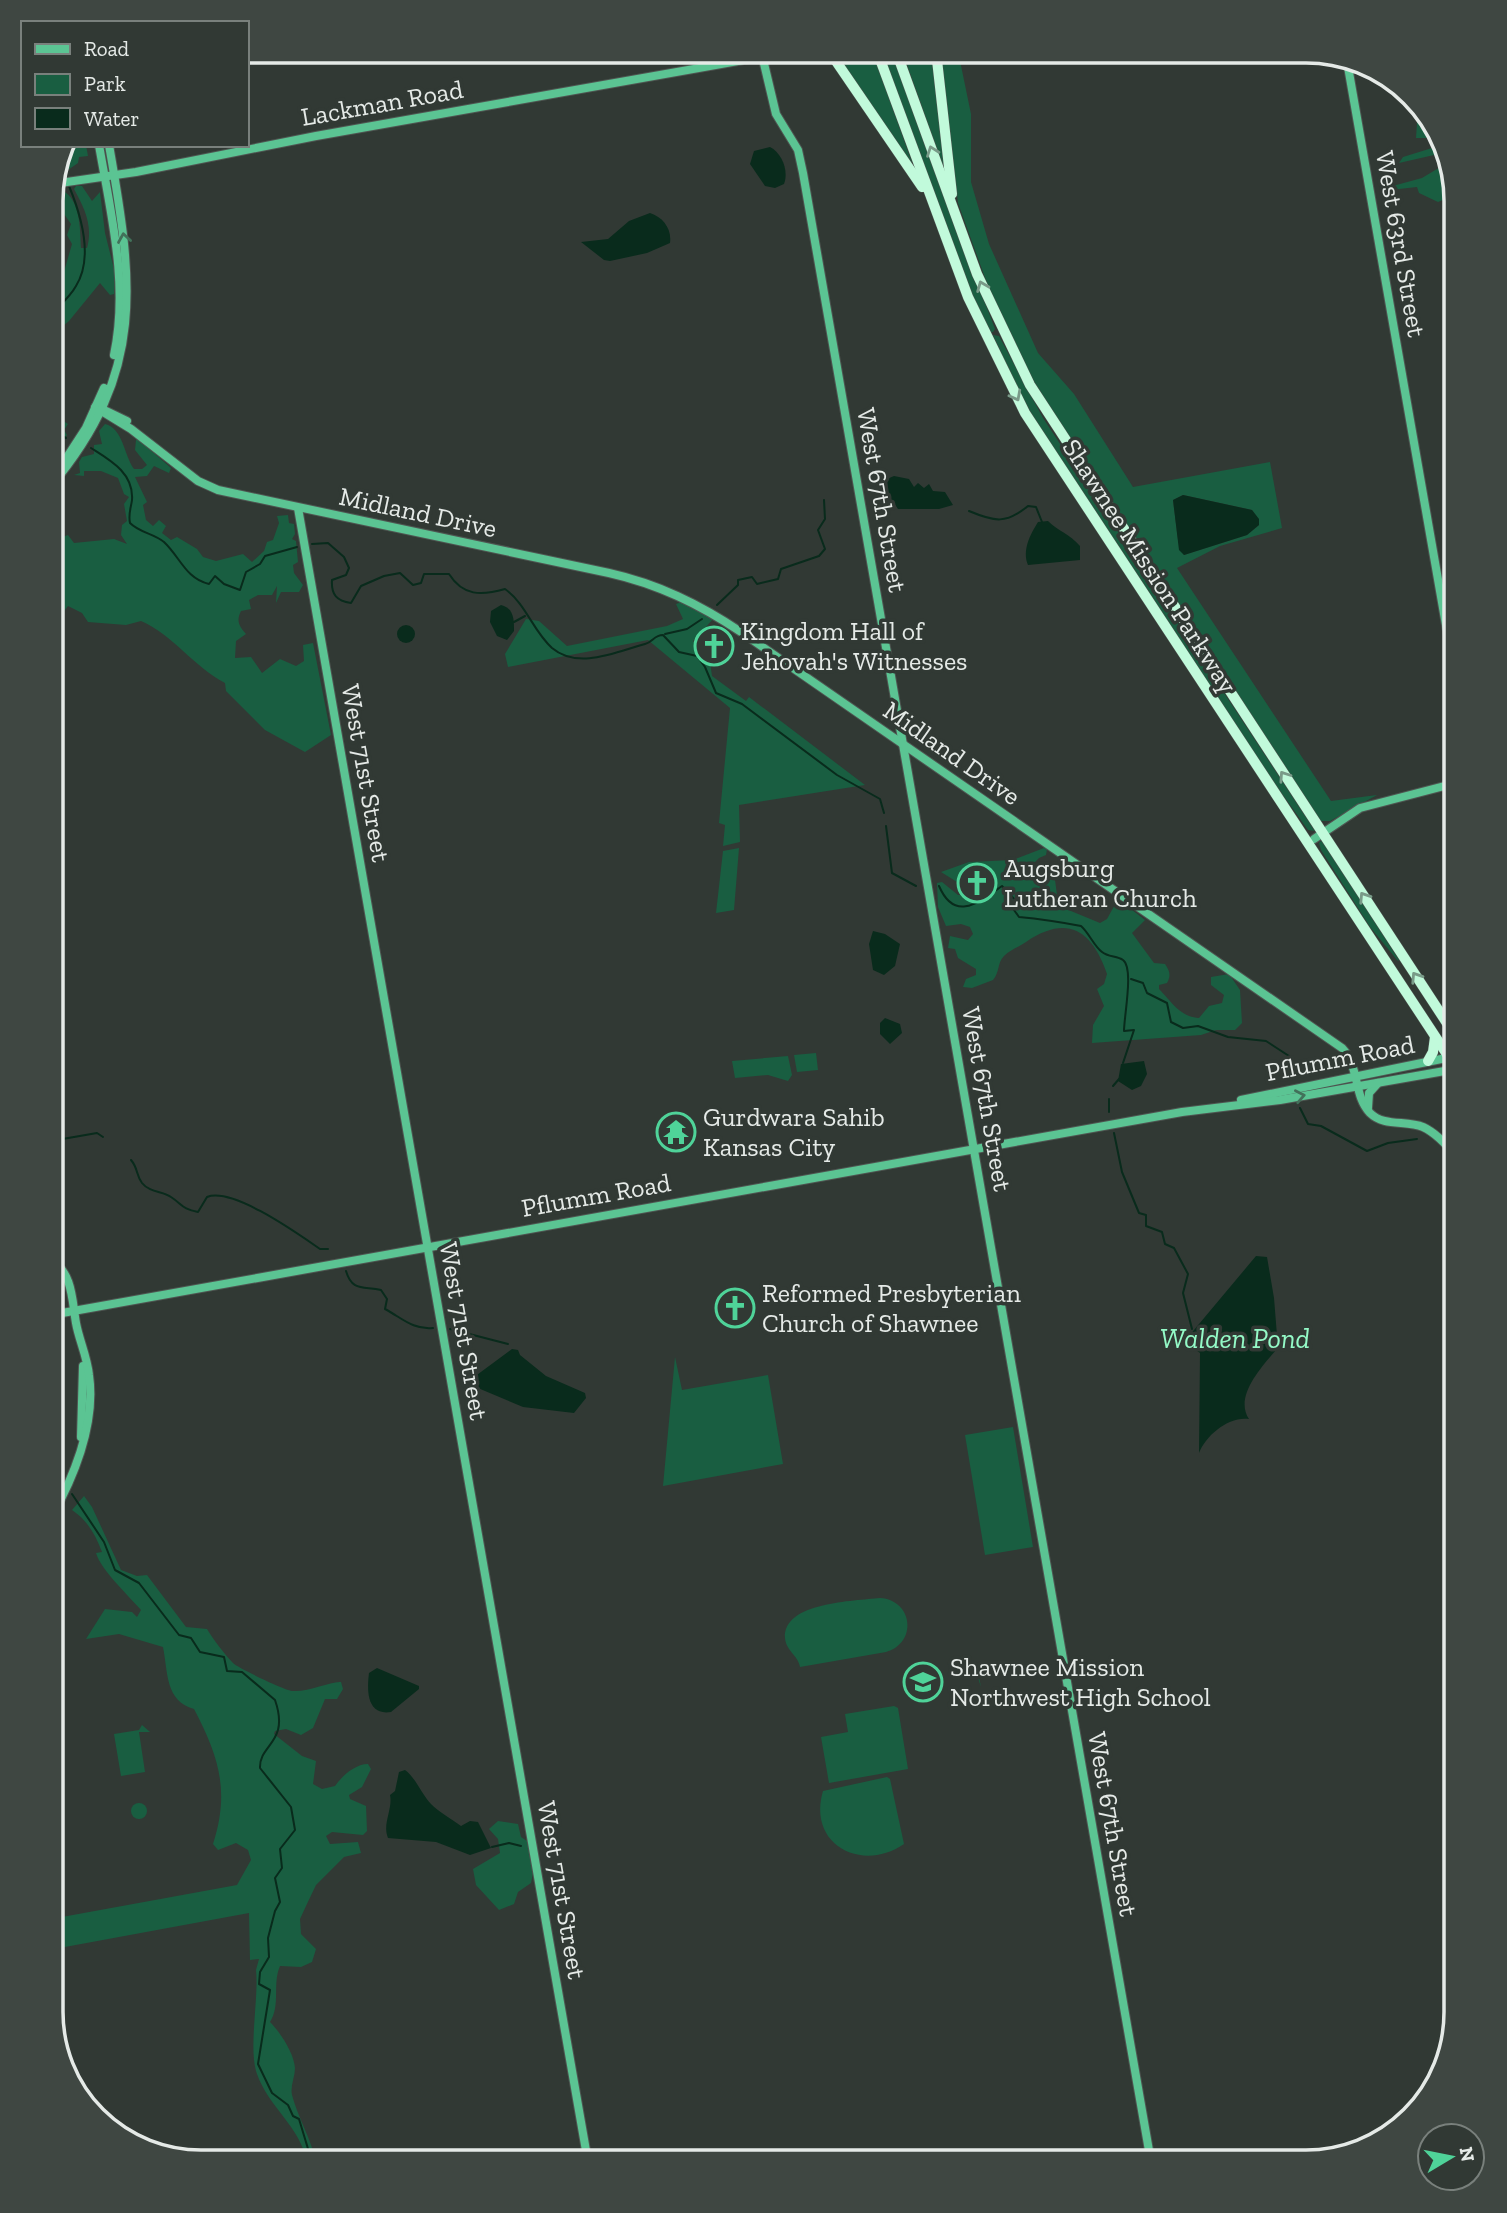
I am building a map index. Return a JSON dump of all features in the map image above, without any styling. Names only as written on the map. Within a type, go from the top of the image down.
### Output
[{"type":"highway","points":[[837,63],[932,202]]},
{"type":"highway","name":"Shawnee Mission Parkway","points":[[881,63],[968,297],[1025,413],[1444,1047]]},
{"type":"highway","name":"Shawnee Mission Parkway","points":[[900,63],[995,316],[1048,417],[1318,836],[1444,1020]]},
{"type":"highway","points":[[938,63],[955,215]]},
{"type":"highway","points":[[1268,783],[1318,836],[1344,899]]},
{"type":"highway","points":[[1428,1061],[1433,1052],[1435,1036]]},
{"type":"street","name":"Lackman Road","points":[[64,182],[713,63]]},
{"type":"street","name":"West 67th Street","points":[[763,63],[776,114],[798,150],[803,173],[1149,2150]]},
{"type":"street","name":"West 63rd Street","points":[[1349,70],[1444,614]]},
{"type":"street","points":[[99,147],[120,270],[121,307],[113,360],[99,409]]},
{"type":"street","points":[[63,467],[99,409],[119,358],[128,303],[127,255],[109,147]]},
{"type":"street","name":"Midland Drive","points":[[99,409],[131,429],[183,470],[218,490],[595,569],[671,591],[714,614],[1342,1048],[1353,1062],[1368,1111]]},
{"type":"street","name":"West 71st Street","points":[[298,508],[587,2150]]},
{"type":"street","points":[[1318,836],[1360,808],[1444,786]]},
{"type":"street","name":"Pflumm Road","points":[[63,1313],[1232,1103],[1280,1100],[1444,1058]]},
{"type":"street","name":"Pflumm Road","points":[[1358,1081],[1379,1082],[1444,1071]]},
{"type":"street","points":[[1379,1082],[1368,1096],[1368,1111],[1386,1122],[1424,1128],[1444,1146]]},
{"type":"street","points":[[63,1285],[72,1311],[84,1377],[81,1443],[63,1495]]},
{"type":"green space","points":[[876,63],[913,165],[843,64]]},
{"type":"green space","points":[[886,63],[895,63],[995,329],[993,332],[990,332],[974,303]]},
{"type":"green space","points":[[906,63],[935,63],[946,165],[943,166]]},
{"type":"green space","points":[[940,63],[960,63],[971,114],[971,182],[989,244],[1038,353],[1074,394],[1133,487],[1270,462],[1282,528],[1220,546],[1177,568],[1331,801],[1377,795],[1330,821],[1320,821],[1046,404],[1018,355],[988,286],[958,203]],"holes":[[[1183,495],[1252,510],[1259,520],[1259,525],[1247,535],[1184,555],[1178,540],[1173,500]]]},
{"type":"green space","points":[[1417,120],[1428,138],[1416,138]]},
{"type":"green space","points":[[74,147],[86,147],[88,156],[79,157],[78,163],[68,170]]},
{"type":"green space","points":[[1432,148],[1436,155],[1399,163],[1403,157]]},
{"type":"green space","points":[[1440,167],[1444,199],[1438,202],[1419,193],[1417,187],[1390,190],[1389,187],[1422,178]]},
{"type":"green space","points":[[76,186],[82,186],[92,201],[100,192],[105,233],[115,273],[114,294],[110,295],[100,283],[63,326],[63,275],[72,244],[67,235],[71,224],[63,212],[63,191],[71,198],[78,214],[81,248],[87,248],[89,240],[87,218],[74,189]]},
{"type":"green space","points":[[993,335],[999,336],[1043,418],[1315,831],[1308,830],[1260,763],[1036,423],[1019,393]]},
{"type":"green space","points":[[63,421],[68,424],[64,430],[67,435],[63,440]]},
{"type":"green space","points":[[105,424],[116,431],[134,469],[142,469],[147,465],[135,450],[136,440],[171,468],[169,473],[154,466],[147,476],[135,477],[147,502],[143,505],[146,520],[153,526],[159,520],[166,526],[162,533],[171,540],[177,537],[197,549],[203,557],[216,561],[243,554],[252,562],[264,551],[267,542],[273,540],[279,523],[277,516],[288,515],[289,523],[294,524],[295,534],[292,539],[296,541],[298,562],[293,565],[294,573],[303,585],[299,592],[281,592],[276,603],[277,586],[272,595],[258,595],[249,600],[251,609],[241,611],[239,618],[240,626],[246,634],[236,641],[235,658],[251,657],[262,673],[280,659],[296,666],[304,661],[303,645],[313,643],[331,735],[305,752],[265,730],[226,691],[225,683],[203,669],[153,627],[141,621],[126,625],[88,622],[82,613],[68,606],[63,612],[63,537],[68,535],[74,543],[114,539],[127,544],[121,535],[122,525],[127,521],[124,504],[129,497],[124,494],[118,478],[101,471],[84,471],[84,476],[74,475],[80,473],[79,462],[82,457],[94,454],[94,445],[102,444],[99,431]]},
{"type":"green space","points":[[684,601],[714,618],[693,641],[710,662],[712,676],[746,701],[749,697],[865,785],[739,805],[740,842],[723,846],[725,825],[719,823],[730,708],[648,640],[508,667],[505,654],[526,619],[539,621],[567,646],[667,626],[683,619],[676,604]]},
{"type":"green space","points":[[1322,840],[1398,961],[1370,927],[1321,850],[1319,843]]},
{"type":"green space","points":[[739,848],[734,910],[716,913],[723,851]]},
{"type":"green space","points":[[1047,849],[1046,855],[1039,858],[1019,878],[1027,878],[1047,868],[1054,872],[1057,895],[1048,894],[1045,897],[1054,904],[1100,923],[1107,919],[1118,899],[1145,920],[1132,933],[1154,963],[1165,964],[1167,967],[1167,983],[1159,985],[1159,989],[1181,1012],[1199,1018],[1209,1006],[1222,1003],[1224,995],[1211,985],[1211,977],[1229,974],[1240,990],[1242,1023],[1235,1030],[1216,1030],[1201,1035],[1092,1043],[1093,1025],[1104,1006],[1097,989],[1104,984],[1107,974],[1094,946],[1086,937],[1066,928],[1041,934],[1009,952],[1002,959],[993,980],[972,988],[963,987],[966,979],[976,975],[976,969],[958,958],[955,949],[948,948],[950,936],[968,940],[973,934],[970,927],[961,924],[946,926],[938,907],[937,883],[942,882],[958,895],[983,894],[987,891],[986,881],[981,874],[970,873],[967,880],[957,882],[941,872],[969,862],[1013,860]]},
{"type":"green space","points":[[816,1053],[818,1070],[797,1072],[794,1055]]},
{"type":"green space","points":[[788,1056],[792,1075],[788,1081],[768,1075],[735,1078],[732,1061]]},
{"type":"green space","points":[[675,1357],[682,1390],[768,1375],[783,1464],[663,1486]]},
{"type":"green space","points":[[1013,1427],[1033,1547],[985,1555],[965,1435]]},
{"type":"green space","points":[[84,1496],[92,1507],[121,1570],[137,1576],[147,1575],[186,1627],[207,1629],[233,1663],[262,1679],[293,1691],[341,1682],[343,1689],[337,1699],[325,1699],[313,1728],[301,1735],[286,1729],[275,1731],[274,1734],[302,1756],[316,1761],[313,1784],[322,1789],[335,1786],[358,1766],[368,1764],[371,1769],[362,1787],[349,1795],[350,1799],[366,1806],[367,1831],[363,1835],[332,1832],[326,1836],[330,1844],[358,1842],[361,1853],[344,1857],[316,1885],[300,1919],[301,1934],[316,1949],[312,1962],[301,1967],[280,1966],[275,2009],[270,2022],[292,2056],[295,2068],[292,2095],[312,2150],[303,2150],[291,2127],[262,2086],[254,2064],[256,1970],[259,1959],[250,1960],[249,1913],[63,1947],[63,1917],[237,1885],[251,1860],[248,1850],[236,1843],[218,1850],[213,1844],[221,1807],[215,1759],[194,1709],[185,1705],[173,1692],[167,1675],[163,1647],[119,1634],[86,1639],[105,1609],[132,1612],[137,1617],[141,1610],[103,1567],[96,1553],[102,1552],[94,1534],[87,1523],[72,1510]]},
{"type":"green space","points":[[880,1598],[899,1606],[905,1614],[907,1631],[896,1647],[886,1652],[800,1667],[785,1638],[787,1626],[795,1617],[807,1610],[838,1602]]},
{"type":"green space","points":[[976,1662],[981,1687],[977,1675],[955,1678],[954,1671]]},
{"type":"green space","points":[[894,1706],[898,1708],[908,1769],[829,1783],[821,1737],[848,1732],[845,1714]]},
{"type":"green space","points":[[142,1725],[150,1732],[139,1732],[145,1772],[121,1776],[114,1734],[139,1730]]},
{"type":"green space","points":[[887,1777],[890,1779],[904,1844],[871,1856],[842,1849],[831,1839],[823,1826],[820,1810],[823,1791]]},
{"type":"green space","points":[[139,1803],[147,1811],[139,1819],[131,1811]]},
{"type":"green space","points":[[498,1821],[518,1824],[521,1837],[527,1841],[533,1873],[531,1883],[518,1892],[514,1904],[499,1910],[476,1885],[473,1869],[500,1853],[498,1839],[489,1829]]},
{"type":"water","points":[[770,147],[781,158],[786,174],[784,184],[775,188],[765,186],[750,164],[754,151]]},
{"type":"water","points":[[650,213],[666,224],[670,243],[647,253],[610,261],[604,260],[581,242],[608,239],[629,221]]},
{"type":"water","points":[[894,476],[909,479],[914,487],[918,483],[924,488],[929,484],[933,491],[945,492],[953,505],[939,509],[898,509],[888,494],[887,479]]},
{"type":"water","points":[[1183,495],[1252,510],[1259,519],[1259,525],[1247,535],[1184,555],[1179,550],[1173,500]]},
{"type":"water","points":[[1048,521],[1080,546],[1080,560],[1028,565],[1026,548],[1030,537],[1038,522]]},
{"type":"water","points":[[501,605],[509,609],[513,619],[514,631],[507,640],[497,636],[490,622],[491,611]]},
{"type":"water","points":[[402,625],[410,625],[415,634],[413,641],[402,643],[397,638],[397,630]]},
{"type":"water","points":[[873,931],[885,934],[900,944],[895,966],[884,975],[873,970],[869,944]]},
{"type":"water","points":[[885,1018],[900,1024],[902,1033],[890,1044],[880,1034],[880,1023]]},
{"type":"water","points":[[1144,1061],[1147,1074],[1141,1086],[1132,1090],[1118,1081],[1121,1064]]},
{"type":"water","name":"Walden Pond","points":[[1256,1256],[1267,1257],[1278,1348],[1257,1373],[1247,1392],[1245,1410],[1249,1419],[1234,1421],[1219,1428],[1199,1453],[1200,1353],[1190,1345],[1189,1336]]},
{"type":"water","points":[[512,1349],[518,1350],[520,1355],[546,1376],[585,1393],[586,1398],[574,1413],[523,1407],[466,1383]]},
{"type":"water","points":[[377,1668],[419,1686],[419,1689],[391,1712],[377,1710],[370,1700],[368,1686],[369,1673]]},
{"type":"water","points":[[405,1770],[441,1812],[461,1826],[470,1821],[478,1822],[491,1848],[470,1855],[436,1842],[388,1838],[386,1827],[390,1795],[395,1791],[399,1772]]},
{"type":"waterway","points":[[63,303],[74,290],[81,275],[85,249],[78,210],[69,186]]},
{"type":"waterway","points":[[91,448],[119,468],[129,482],[132,491],[130,523],[164,542],[189,572],[201,581],[209,584],[215,576],[224,584],[240,590],[246,572],[260,564],[265,556],[297,547]]},
{"type":"waterway","points":[[717,605],[738,585],[738,580],[752,577],[757,584],[778,579],[781,569],[819,556],[825,549],[818,530],[825,519],[824,500]]},
{"type":"waterway","points":[[969,511],[1000,519],[1013,516],[1028,506],[1036,507],[1042,522]]},
{"type":"waterway","points":[[312,544],[328,543],[344,557],[349,568],[346,575],[332,580],[332,585],[336,596],[346,602],[351,603],[361,586],[384,576],[400,573],[413,585],[421,583],[424,574],[449,574],[460,587],[473,592],[488,593],[505,589],[519,602],[545,641],[552,648],[573,658],[610,655],[648,643],[663,635],[679,652],[697,656],[716,693],[742,704],[837,775],[880,799],[884,813]]},
{"type":"waterway","points":[[514,622],[525,616]]},
{"type":"waterway","points":[[665,634],[687,629],[702,619]]},
{"type":"waterway","points":[[886,826],[892,873],[916,886]]},
{"type":"waterway","points":[[939,886],[952,904],[960,906],[976,903],[1002,886],[1016,901],[1014,910],[1019,917],[1081,926],[1102,952],[1123,960],[1128,972],[1124,1031],[1134,1030],[1123,1063]]},
{"type":"waterway","points":[[1131,979],[1143,983],[1147,993],[1167,1003],[1171,1022],[1183,1028],[1198,1026],[1228,1037],[1266,1041],[1289,1056],[1293,1071]]},
{"type":"waterway","points":[[1113,1086],[1119,1079]]},
{"type":"waterway","points":[[1109,1099],[1109,1112]]},
{"type":"waterway","points":[[1300,1108],[1308,1124],[1321,1126],[1367,1151],[1388,1143],[1417,1139]]},
{"type":"waterway","points":[[63,1139],[97,1133],[103,1137]]},
{"type":"waterway","points":[[1114,1133],[1122,1172],[1139,1213],[1146,1215],[1146,1226],[1162,1232],[1165,1244],[1174,1248],[1188,1274],[1183,1293],[1192,1329]]},
{"type":"waterway","points":[[131,1160],[145,1186],[168,1195],[189,1210],[198,1212],[207,1197],[233,1199],[265,1214],[320,1249],[328,1249]]},
{"type":"waterway","points":[[346,1271],[355,1285],[381,1290],[387,1299],[385,1309],[414,1325],[433,1328]]},
{"type":"waterway","points":[[450,1329],[508,1344]]},
{"type":"waterway","points":[[72,1494],[104,1542],[115,1570],[139,1583],[179,1635],[191,1638],[200,1652],[224,1657],[227,1671],[242,1672],[275,1700],[279,1725],[277,1734],[264,1753],[260,1768],[291,1807],[295,1830],[280,1849],[282,1868],[275,1878],[280,1902],[268,1938],[269,1957],[260,1972],[259,1984],[270,1990],[258,2064],[272,2093],[288,2105],[293,2116],[299,2119],[308,2150]]},
{"type":"waterway","points":[[492,1847],[509,1843],[521,1846]]},
{"type":"place","name":"Kingdom Hall of Jehovah's Witnesses","points":[[714,646]]},
{"type":"place","name":"Augsburg Lutheran Church","points":[[977,883]]},
{"type":"place","name":"Gurdwara Sahib Kansas City","points":[[676,1132]]},
{"type":"place","name":"Reformed Presbyterian Church of Shawnee","points":[[735,1308]]},
{"type":"place","name":"Shawnee Mission Northwest High School","points":[[923,1682]]}]
